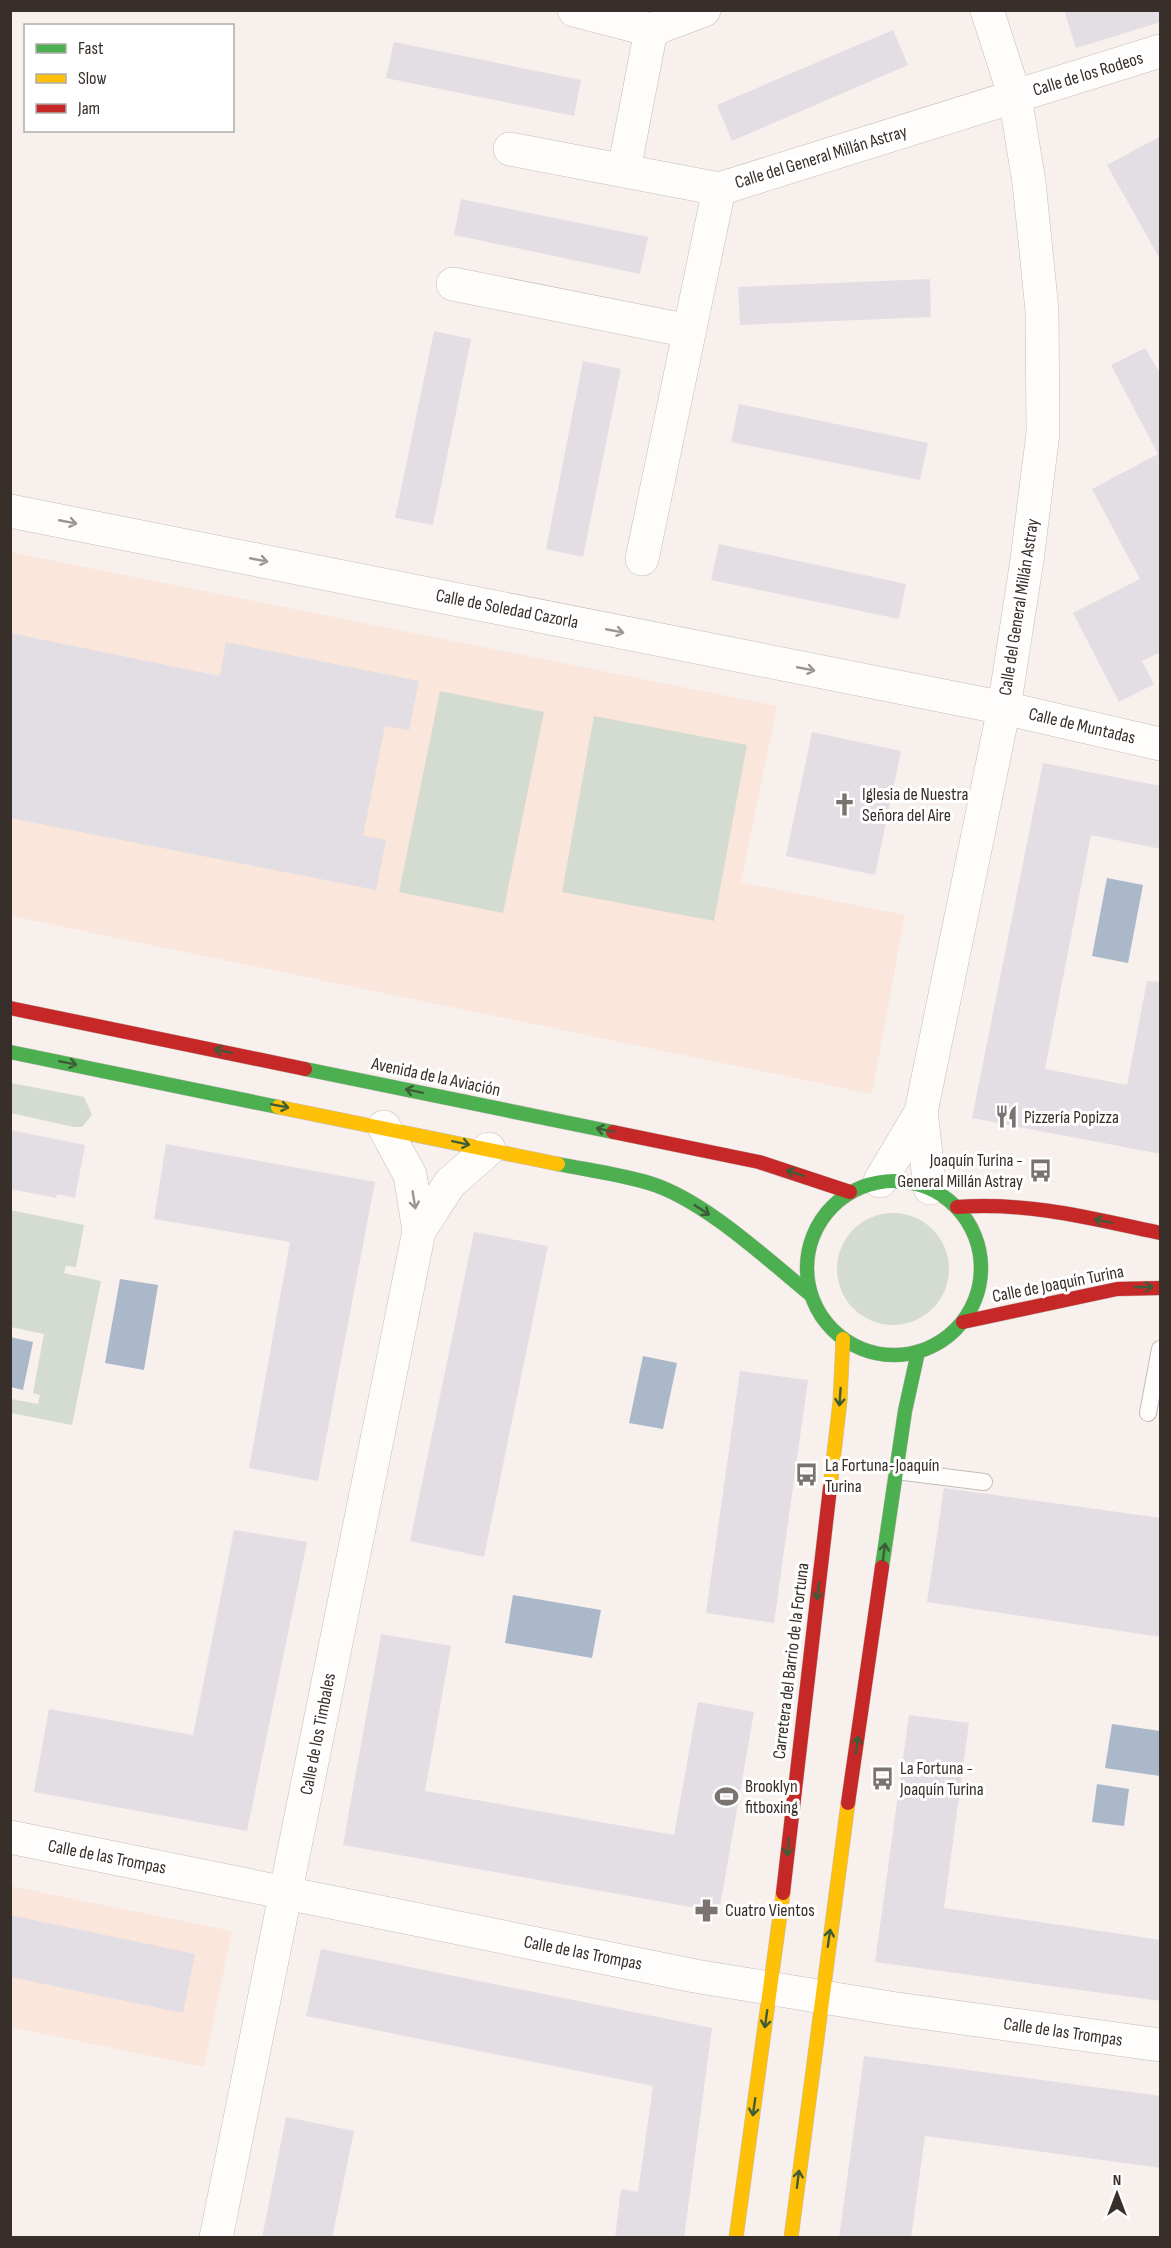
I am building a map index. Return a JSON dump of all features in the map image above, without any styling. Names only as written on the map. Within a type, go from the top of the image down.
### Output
[{"type":"main road","name":"Avenida de la Aviación","points":[[10,1008],[759,1162],[865,1186]]},
{"type":"main road","points":[[10,1052],[650,1183],[685,1198],[710,1214],[811,1295]]},
{"type":"main road","points":[[906,1181],[930,1188],[957,1207],[972,1228],[980,1251],[979,1284],[975,1300],[963,1322],[935,1345],[918,1352],[899,1355],[879,1354],[860,1348],[843,1339],[829,1327],[811,1295],[806,1272],[808,1248],[817,1226],[831,1206],[865,1186],[906,1181]]},
{"type":"main road","points":[[957,1207],[988,1205],[1043,1208],[1161,1233]]},
{"type":"main road","name":"Calle de Joaquín Turina","points":[[963,1322],[1117,1289],[1161,1287]]},
{"type":"main road","name":"Carretera del Barrio de la Fortuna","points":[[736,2238],[771,1988],[840,1401],[843,1339]]},
{"type":"main road","points":[[790,2238],[896,1471],[905,1411],[918,1352]]},
{"type":"street","points":[[574,10],[651,30],[705,10]]},
{"type":"street","name":"Calle del General Millán Astray","points":[[930,1188],[921,1112],[1004,708],[1027,560],[1043,433],[1042,310],[1029,182],[1015,97],[987,10]]},
{"type":"street","points":[[624,170],[651,30]]},
{"type":"street","name":"Calle de los Rodeos","points":[[1015,97],[1161,51]]},
{"type":"street","name":"Calle del General Millán Astray","points":[[510,148],[719,189],[1015,97]]},
{"type":"street","points":[[642,559],[719,189]]},
{"type":"street","points":[[453,284],[689,331]]},
{"type":"street","name":"Calle de Soledad Cazorla","points":[[10,511],[1004,708]]},
{"type":"street","name":"Calle de Muntadas","points":[[1004,708],[1161,744]]},
{"type":"street","name":"Calle del General Millán Astray","points":[[865,1186],[921,1112]]},
{"type":"street","name":"Calle de los Timbales","points":[[216,2238],[419,1231],[410,1175],[384,1127]]},
{"type":"street","name":"Calle de los Timbales","points":[[419,1231],[450,1183],[489,1149]]},
{"type":"street","name":"Calle de las Trompas","points":[[10,1838],[695,1976],[1161,2045]]},
{"type":"lane","points":[[1148,1413],[1161,1349]]},
{"type":"lane","points":[[896,1471],[984,1482]]},
{"type":"shaded area","points":[[10,552],[777,706],[741,882],[905,915],[872,1094],[11,916]]},
{"type":"shaded area","points":[[440,691],[544,712],[503,913],[399,892]]},
{"type":"shaded area","points":[[594,716],[747,745],[714,921],[562,892]]},
{"type":"shaded area","points":[[11,1083],[84,1097],[92,1115],[82,1127],[74,1127],[11,1113]]},
{"type":"shaded area","points":[[10,1210],[84,1225],[76,1267],[66,1266],[64,1273],[101,1281],[72,1425],[11,1413],[11,1399],[38,1404],[40,1395],[33,1393],[44,1334],[11,1327]]},
{"type":"shaded area","points":[[893,1213],[914,1217],[933,1229],[945,1248],[949,1269],[945,1290],[933,1309],[914,1321],[893,1325],[872,1321],[853,1309],[841,1290],[837,1269],[841,1248],[853,1229],[872,1217]]},
{"type":"shaded area","points":[[10,1886],[232,1931],[204,2067],[11,2027]]},
{"type":"water","points":[[1107,878],[1143,885],[1128,963],[1092,956]]},
{"type":"water","points":[[120,1279],[158,1285],[144,1370],[105,1363]]},
{"type":"water","points":[[10,1337],[33,1342],[23,1390],[11,1387]]},
{"type":"water","points":[[643,1356],[677,1363],[663,1429],[629,1423]]},
{"type":"water","points":[[513,1595],[601,1610],[592,1658],[505,1643]]},
{"type":"water","points":[[1112,1724],[1160,1731],[1160,1776],[1105,1768]]},
{"type":"water","points":[[1097,1784],[1129,1789],[1124,1826],[1092,1822]]},
{"type":"building","points":[[1064,10],[1161,10],[1161,22],[1076,48]]},
{"type":"building","points":[[893,30],[908,65],[732,141],[717,105]]},
{"type":"building","points":[[394,42],[581,80],[574,116],[386,78]]},
{"type":"building","points":[[1161,136],[1161,261],[1107,165]]},
{"type":"building","points":[[461,199],[648,237],[640,274],[454,235]]},
{"type":"building","points":[[930,279],[931,317],[740,325],[738,287]]},
{"type":"building","points":[[434,331],[471,339],[433,525],[395,518]]},
{"type":"building","points":[[1145,348],[1161,375],[1161,652],[1142,661],[1154,684],[1119,702],[1073,613],[1140,579],[1092,489],[1158,454],[1111,365]]},
{"type":"building","points":[[583,361],[621,369],[583,557],[546,549]]},
{"type":"building","points":[[739,404],[928,443],[920,480],[731,442]]},
{"type":"building","points":[[719,544],[906,584],[899,619],[711,580]]},
{"type":"building","points":[[10,633],[220,676],[226,642],[419,681],[409,730],[385,726],[363,836],[386,840],[376,890],[10,818]]},
{"type":"building","name":"Iglesia de Nuestra Señora del Aire","points":[[812,732],[901,751],[875,875],[786,856]]},
{"type":"building","points":[[1043,763],[1161,786],[1161,849],[1091,835],[1045,1069],[1127,1085],[1147,981],[1161,982],[1161,1154],[972,1118]]},
{"type":"building","points":[[10,1130],[85,1145],[75,1198],[57,1194],[56,1198],[10,1189]]},
{"type":"building","points":[[166,1144],[375,1182],[318,1481],[249,1468],[290,1242],[154,1219]]},
{"type":"building","points":[[474,1232],[548,1246],[484,1557],[410,1541]]},
{"type":"building","points":[[740,1371],[808,1380],[774,1623],[706,1613]]},
{"type":"building","points":[[944,1488],[1161,1518],[1161,1637],[927,1602]]},
{"type":"building","points":[[234,1530],[307,1542],[247,1831],[34,1792],[49,1709],[193,1735]]},
{"type":"building","points":[[381,1634],[451,1646],[425,1791],[674,1835],[698,1702],[754,1712],[719,1912],[343,1845]]},
{"type":"building","points":[[909,1715],[969,1723],[944,1908],[1161,1940],[1161,2001],[875,1962]]},
{"type":"building","points":[[10,1915],[195,1954],[183,2013],[10,1977]]},
{"type":"building","points":[[321,1949],[712,2028],[684,2238],[615,2238],[621,2189],[638,2192],[653,2086],[306,2016]]},
{"type":"building","points":[[864,2056],[1161,2096],[1161,2168],[925,2136],[911,2238],[839,2238]]},
{"type":"building","points":[[286,2117],[354,2131],[332,2238],[262,2238]]},
{"type":"traffic: fast","points":[[10,1052],[278,1107]]},
{"type":"traffic: fast","points":[[305,1069],[613,1132]]},
{"type":"traffic: fast","points":[[558,1164],[626,1177],[670,1191],[691,1202],[734,1231],[811,1295]]},
{"type":"traffic: fast","points":[[894,1181],[911,1182],[927,1187],[956,1206],[975,1235],[980,1251],[981,1268],[980,1285],[975,1301],[956,1330],[927,1349],[911,1354],[894,1355],[877,1354],[861,1349],[832,1330],[813,1301],[808,1285],[807,1268],[808,1251],[813,1235],[832,1206],[861,1187],[877,1182],[894,1181]]},
{"type":"traffic: fast","points":[[882,1567],[905,1411],[918,1352]]},
{"type":"traffic: slow","points":[[278,1107],[558,1164]]},
{"type":"traffic: slow","points":[[830,1488],[840,1401],[843,1339]]},
{"type":"traffic: slow","points":[[791,2238],[848,1803]]},
{"type":"traffic: slow","points":[[736,2238],[783,1893]]},
{"type":"traffic: jam","points":[[10,1008],[305,1069]]},
{"type":"traffic: jam","points":[[613,1132],[759,1162],[850,1192]]},
{"type":"traffic: jam","points":[[957,1207],[1010,1207],[1060,1212],[1160,1233]]},
{"type":"traffic: jam","points":[[963,1322],[1117,1289],[1160,1288]]},
{"type":"traffic: jam","points":[[783,1893],[830,1488]]},
{"type":"traffic: jam","points":[[848,1803],[882,1567]]},
{"type":"place","name":"Iglesia de Nuestra Señora del Aire","points":[[844,804]]},
{"type":"place","name":"Pizzería Popizza","points":[[1006,1117]]},
{"type":"place","name":"Joaquín Turina - General Millán Astray","points":[[1041,1170]]},
{"type":"place","name":"La Fortuna-Joaquín Turina","points":[[807,1475]]},
{"type":"place","name":"La Fortuna - Joaquín Turina","points":[[882,1778]]},
{"type":"place","name":"Brooklyn fitboxing","points":[[727,1796]]},
{"type":"place","name":"Cuatro Vientos","points":[[707,1910]]}]
